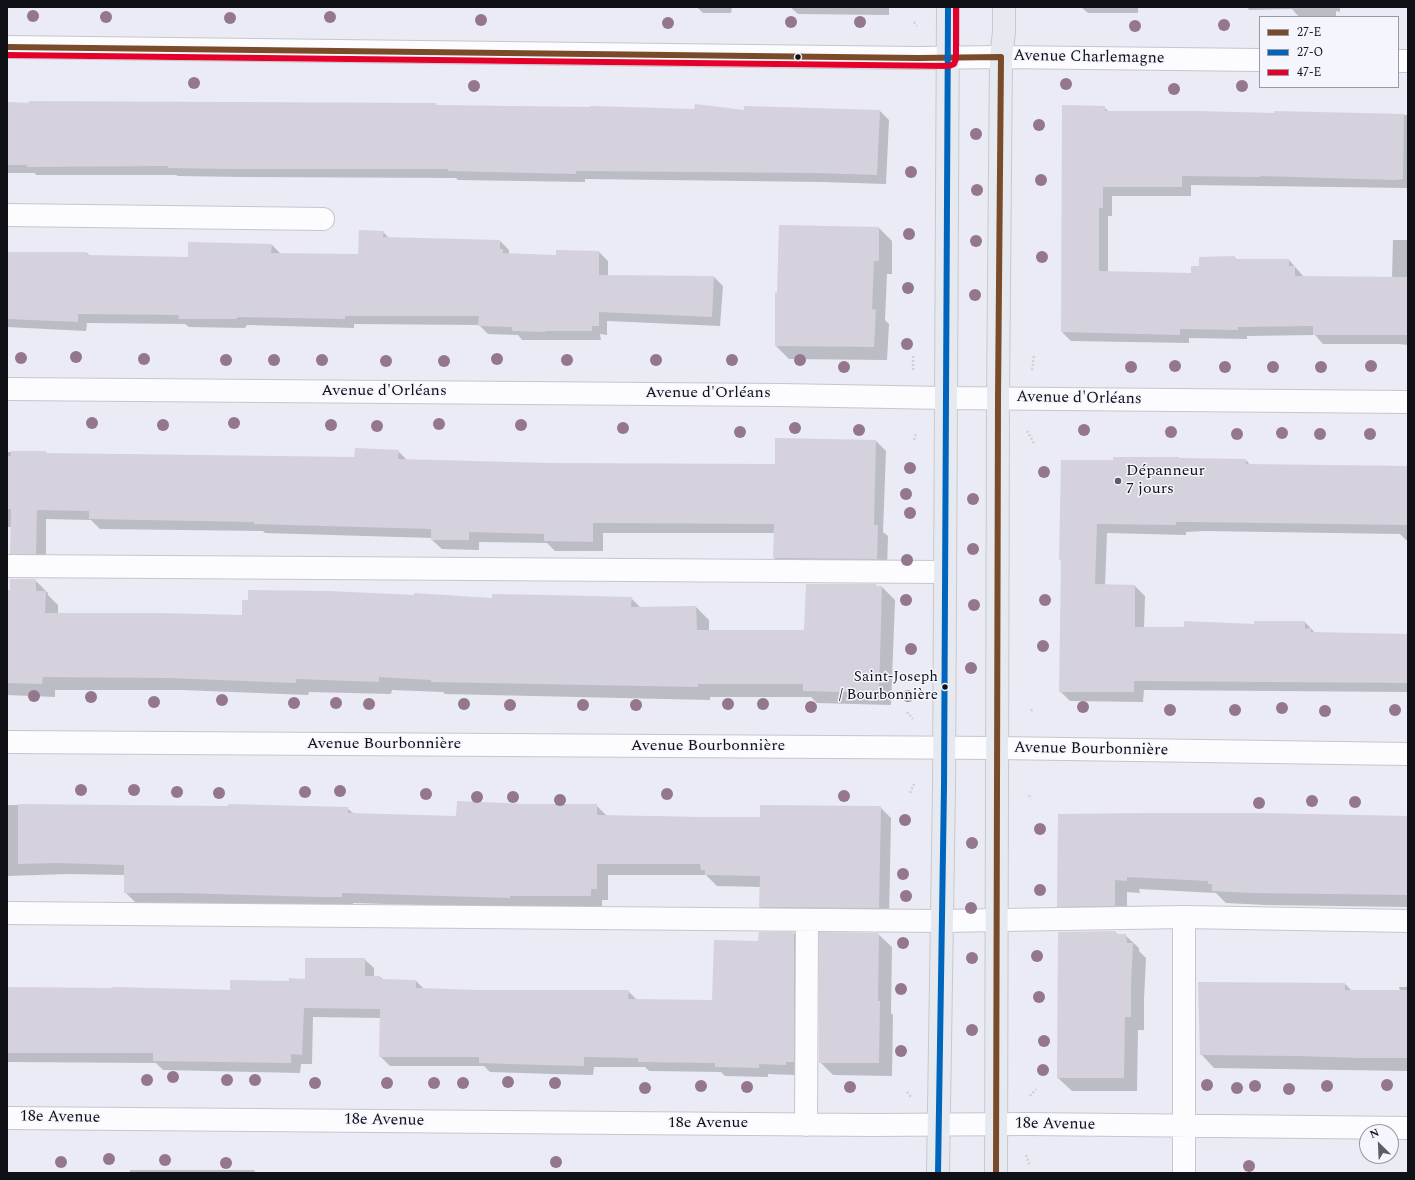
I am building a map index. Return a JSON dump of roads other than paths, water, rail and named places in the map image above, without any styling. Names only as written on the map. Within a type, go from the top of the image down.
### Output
[{"type":"main road","points":[[938,1173],[944,749],[948,7]]},
{"type":"main road","points":[[996,1173],[998,398],[1001,57],[1004,32],[1004,7]]},
{"type":"street","name":"Avenue Charlemagne","points":[[7,47],[948,58],[1001,57],[1259,60]]},
{"type":"street","points":[[7,215],[323,219]]},
{"type":"street","name":"Avenue d'Orléans","points":[[7,389],[1408,402]]},
{"type":"street","points":[[7,566],[944,572]]},
{"type":"street","name":"Avenue Bourbonnière","points":[[7,742],[944,749],[997,748],[1408,754]]},
{"type":"street","points":[[7,913],[941,922],[1184,917],[1408,921]]},
{"type":"street","points":[[1184,917],[1184,1173]]},
{"type":"street","points":[[806,1124],[808,920]]},
{"type":"street","name":"18e Avenue","points":[[7,1118],[1408,1128]]},
{"type":"place","name":"Dépanneur 7 jours","points":[[1118,481]]},
{"type":"place","name":"Saint-Joseph / Bourbonnière","points":[[945,687]]}]
